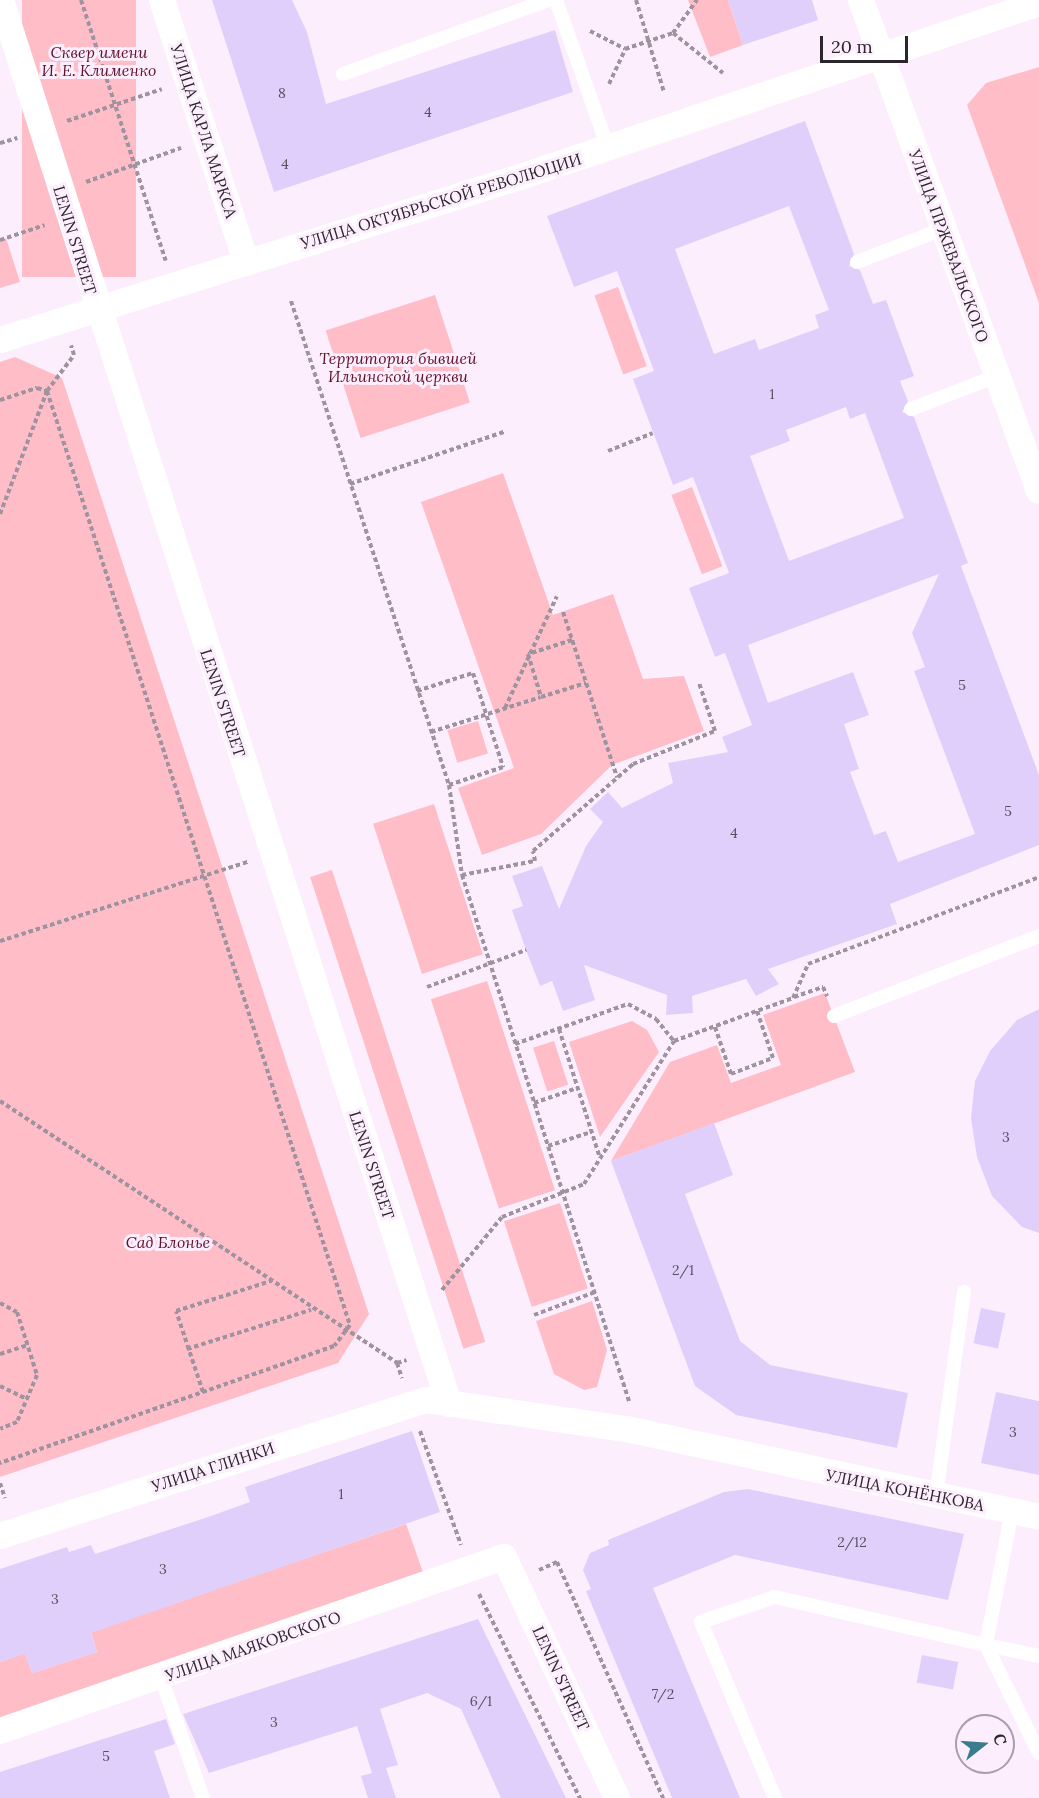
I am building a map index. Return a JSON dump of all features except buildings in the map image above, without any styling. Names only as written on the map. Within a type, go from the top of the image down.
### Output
[{"type":"street","name":"LENIN STREET","points":[[1,0],[97,308],[422,1322],[438,1402]]},
{"type":"street","name":"УЛИЦА КАРЛА МАРКСА","points":[[162,0],[246,262]]},
{"type":"street","name":"УЛИЦА ПРЖЕВАЛЬСКОГО","points":[[861,0],[1039,491]]},
{"type":"street","name":"УЛИЦА ОКТЯБРЬСКОЙ РЕВОЛЮЦИИ","points":[[0,340],[608,148],[881,59],[1039,3]]},
{"type":"street","name":"УЛИЦА КОНЁНКОВА","points":[[438,1402],[626,1429],[771,1463],[1039,1517]]},
{"type":"street","name":"УЛИЦА ГЛИНКИ","points":[[0,1536],[438,1402]]},
{"type":"street","name":"LENIN STREET","points":[[504,1557],[617,1798]]},
{"type":"street","name":"УЛИЦА МАЯКОВСКОГО","points":[[0,1731],[470,1572],[504,1557]]},
{"type":"lane","points":[[343,74],[548,0]]},
{"type":"lane","points":[[556,0],[608,148]]},
{"type":"lane","points":[[857,262],[943,230]]},
{"type":"lane","points":[[911,409],[997,376]]},
{"type":"lane","points":[[834,1016],[1039,936]]},
{"type":"lane","points":[[936,1496],[964,1292]]},
{"type":"lane","points":[[1012,1511],[986,1645],[1039,1753]]},
{"type":"lane","points":[[775,1798],[701,1622],[775,1597],[1039,1656]]},
{"type":"lane","points":[[161,1677],[203,1798]]},
{"type":"path","points":[[81,0],[173,284]]},
{"type":"path","points":[[636,0],[664,92]]},
{"type":"path","points":[[562,18],[625,49],[673,33],[697,0]]},
{"type":"path","points":[[673,33],[723,73]]},
{"type":"path","points":[[596,113],[625,49]]},
{"type":"path","points":[[42,130],[188,80]]},
{"type":"path","points":[[60,191],[207,139]]},
{"type":"path","points":[[0,240],[69,218]]},
{"type":"path","points":[[291,301],[449,785],[462,875],[631,1407]]},
{"type":"path","points":[[0,514],[47,391],[74,355],[62,319]]},
{"type":"path","points":[[0,400],[37,388],[47,391]]},
{"type":"path","points":[[0,1463],[334,1346],[350,1325],[47,391]]},
{"type":"path","points":[[350,484],[504,432]]},
{"type":"path","points":[[608,450],[653,433]]},
{"type":"path","points":[[505,708],[528,654],[557,596]]},
{"type":"path","points":[[563,612],[617,777]]},
{"type":"path","points":[[528,654],[572,640]]},
{"type":"path","points":[[528,654],[541,697]]},
{"type":"path","points":[[417,691],[473,673],[503,767],[449,785]]},
{"type":"path","points":[[431,732],[586,683]]},
{"type":"path","points":[[462,875],[535,861],[533,851],[633,764],[715,731],[699,683]]},
{"type":"path","points":[[0,941],[249,861]]},
{"type":"path","points":[[793,998],[808,964],[1039,877]]},
{"type":"path","points":[[427,987],[526,950]]},
{"type":"path","points":[[411,1359],[422,1322],[502,1217],[584,1184],[674,1041],[823,987],[834,1016]]},
{"type":"path","points":[[515,1044],[628,1005],[656,1019],[674,1041]]},
{"type":"path","points":[[715,1027],[731,1074],[773,1058],[757,1011]]},
{"type":"path","points":[[559,1029],[600,1158]]},
{"type":"path","points":[[534,1103],[578,1088]]},
{"type":"path","points":[[0,1101],[345,1332],[397,1363],[402,1378]]},
{"type":"path","points":[[548,1146],[591,1132]]},
{"type":"path","points":[[202,1392],[176,1311],[271,1281]]},
{"type":"path","points":[[534,1315],[595,1292]]},
{"type":"path","points":[[0,1303],[17,1312],[37,1376],[17,1422],[0,1429]]},
{"type":"path","points":[[187,1349],[312,1310]]},
{"type":"path","points":[[0,1354],[27,1345]]},
{"type":"path","points":[[0,1386],[27,1399]]},
{"type":"path","points":[[418,1426],[470,1572],[580,1798]]},
{"type":"path","points":[[0,1483],[5,1498]]},
{"type":"path","points":[[557,1562],[663,1798]]},
{"type":"green space","name":"Сквер имени И. Е. Клименко","points":[[22,0],[136,0],[136,277],[22,277]]},
{"type":"green space","points":[[688,0],[728,0],[743,45],[710,57]]},
{"type":"green space","points":[[1039,67],[1039,303],[967,105],[986,83]]},
{"type":"green space","points":[[6,238],[20,282],[0,288],[0,240]]},
{"type":"green space","points":[[618,287],[647,366],[623,374],[595,296]]},
{"type":"green space","name":"Территория бывшей Ильинской церкви","points":[[435,295],[470,402],[361,438],[326,331]]},
{"type":"green space","name":"Сад Блонье","points":[[15,357],[62,378],[369,1314],[338,1363],[0,1477],[0,362]]},
{"type":"green space","points":[[503,473],[553,615],[613,594],[643,679],[684,676],[704,731],[612,765],[541,834],[482,855],[458,788],[514,768],[421,502]]},
{"type":"green space","points":[[692,487],[722,566],[702,574],[671,495]]},
{"type":"green space","points":[[478,721],[488,754],[457,763],[447,730]]},
{"type":"green space","points":[[434,804],[483,954],[422,974],[373,824]]},
{"type":"green space","points":[[332,870],[485,1342],[463,1349],[310,877]]},
{"type":"green space","points":[[487,981],[555,1190],[499,1208],[431,999]]},
{"type":"green space","points":[[825,993],[855,1072],[611,1161],[670,1062],[717,1045],[731,1083],[781,1065],[763,1015]]},
{"type":"green space","points":[[632,1021],[647,1030],[659,1052],[600,1137],[569,1042]]},
{"type":"green space","points":[[554,1041],[568,1085],[547,1092],[533,1048]]},
{"type":"green space","points":[[560,1203],[588,1289],[532,1307],[504,1221]]},
{"type":"green space","points":[[592,1301],[607,1350],[597,1387],[584,1390],[554,1374],[536,1321]]},
{"type":"green space","points":[[406,1524],[425,1578],[0,1719],[0,1662],[25,1653],[32,1673],[97,1652],[91,1632]]}]
